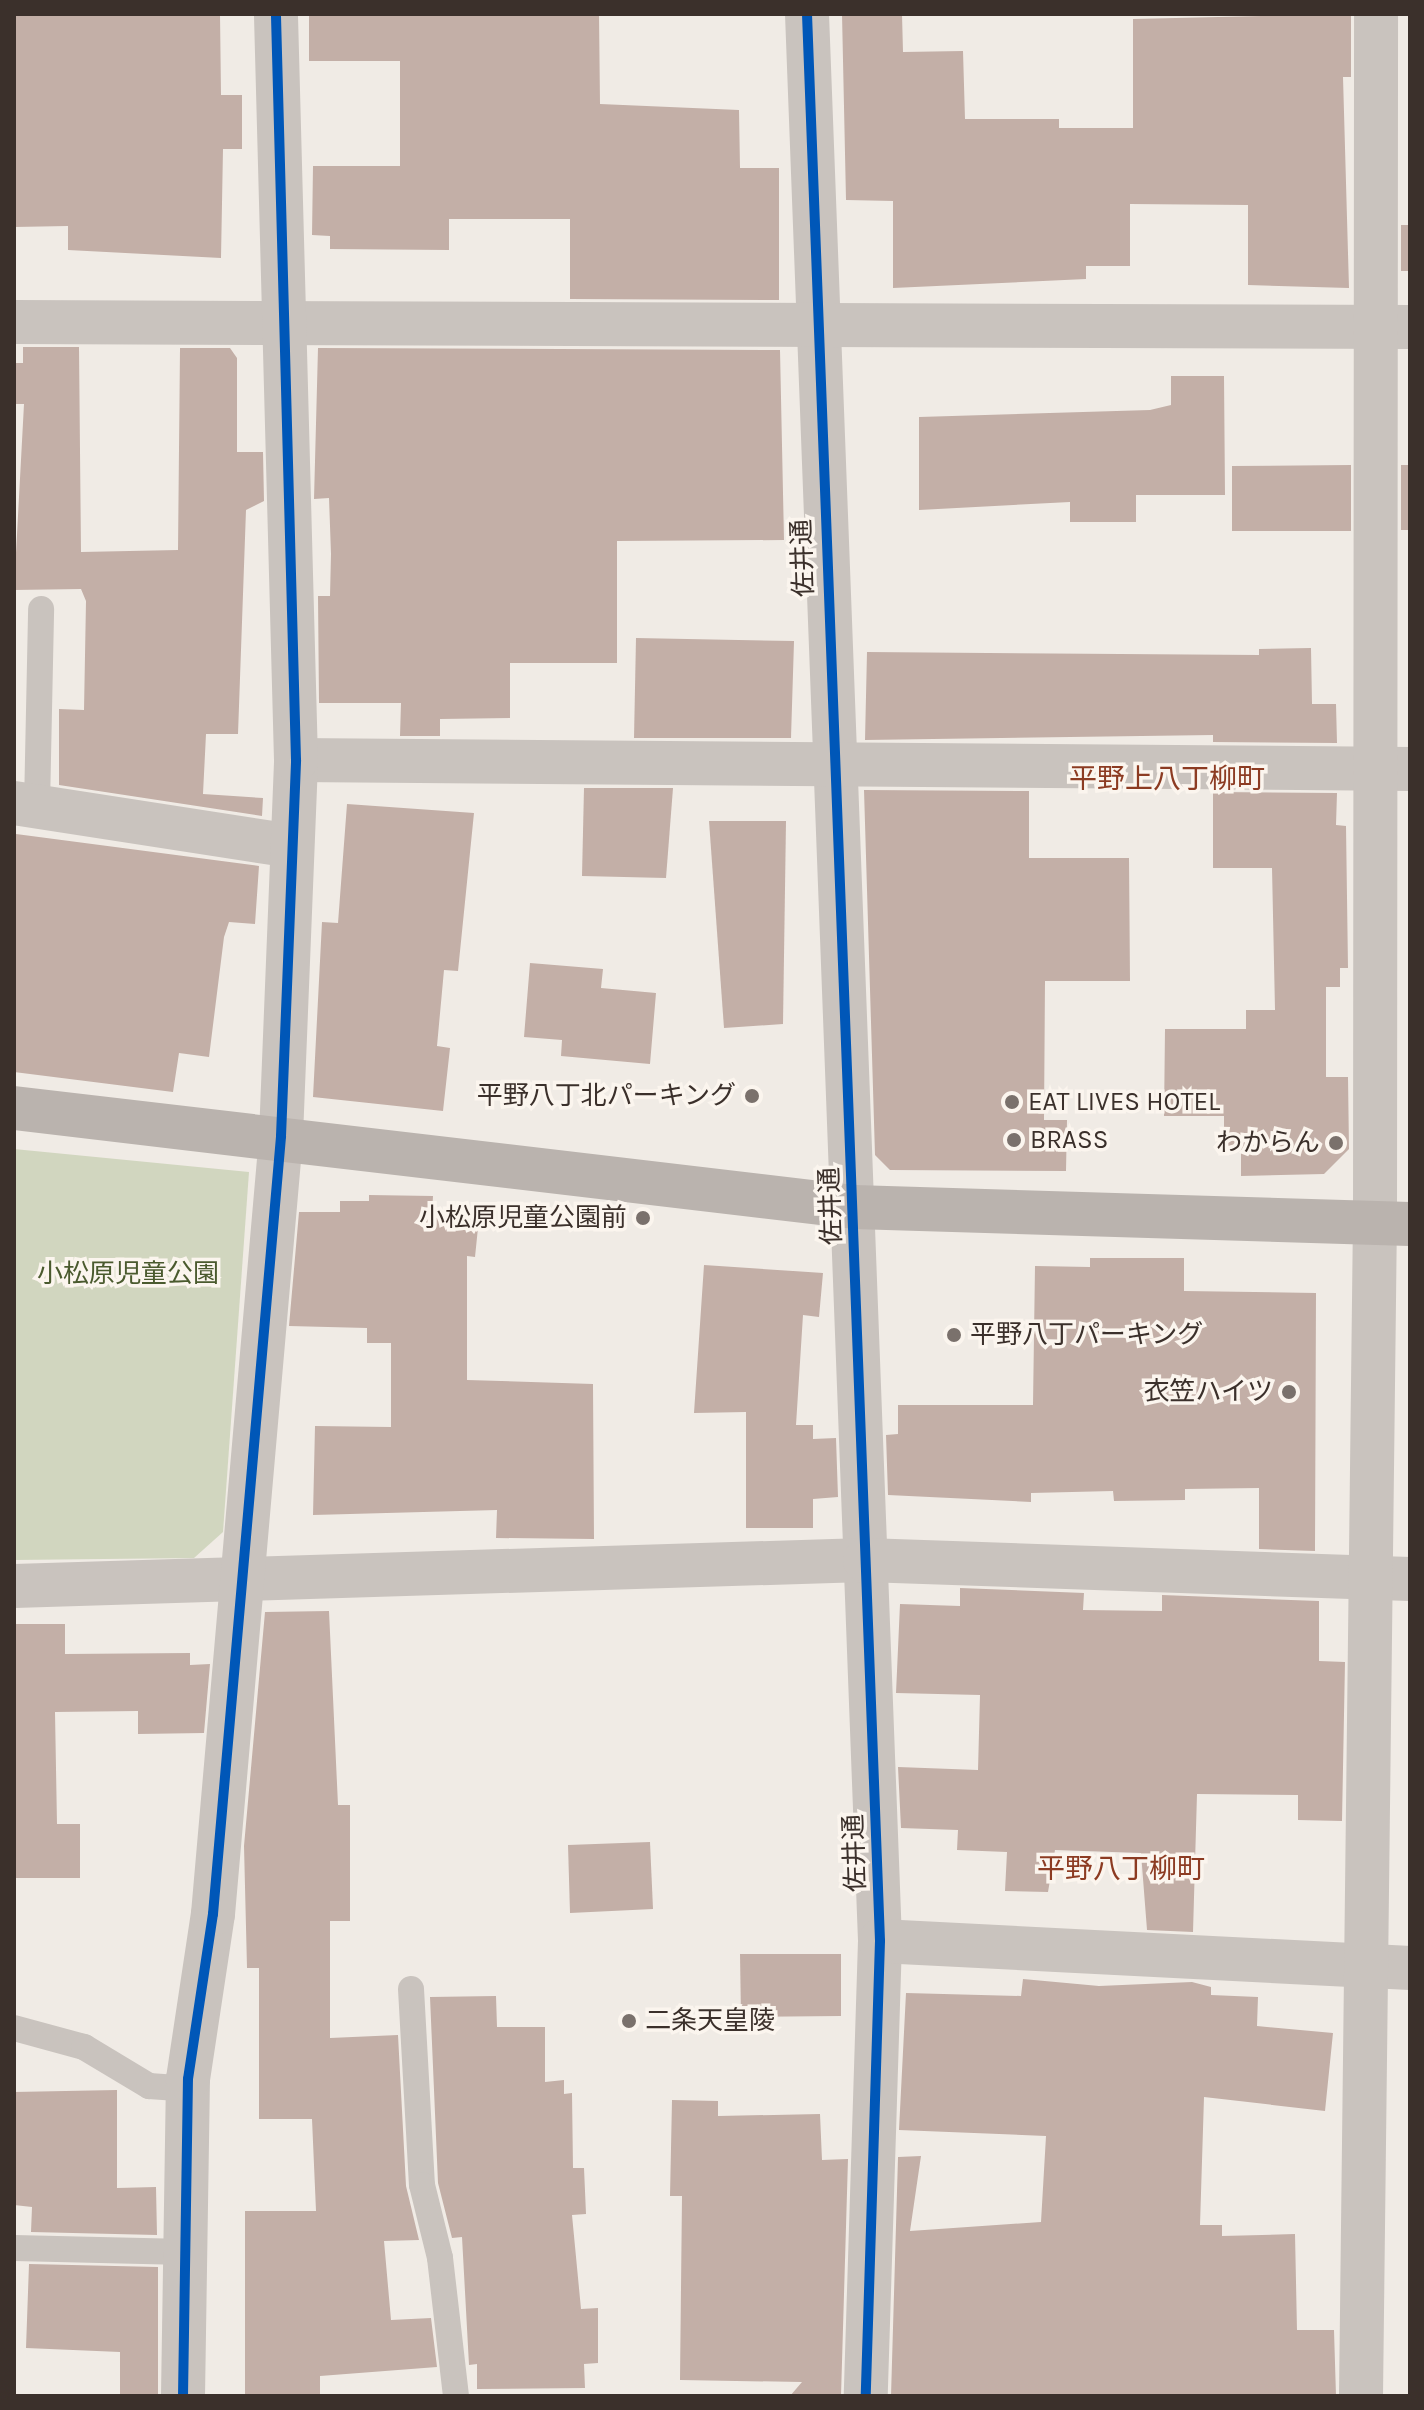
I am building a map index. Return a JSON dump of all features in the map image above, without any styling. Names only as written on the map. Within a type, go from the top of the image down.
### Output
[{"type":"street","points":[[183,2396],[188,2089],[213,1914],[281,1136],[296,760],[287,321],[276,14]]},
{"type":"street","name":"佐井通","points":[[807,14],[833,768],[854,1207],[880,1941],[866,2396]]},
{"type":"street","points":[[1361,2396],[1365,1966],[1391,1579],[1392,327],[1376,14]]},
{"type":"street","points":[[14,322],[1392,327]]},
{"type":"street","points":[[296,760],[833,768],[1394,769]]},
{"type":"street","points":[[26,805],[291,846]]},
{"type":"street","points":[[14,1108],[281,1136],[854,1207],[1393,1224]]},
{"type":"street","points":[[14,1586],[865,1560],[1391,1579]]},
{"type":"street","points":[[880,1941],[1410,1968]]},
{"type":"lane","points":[[26,805],[41,609]]},
{"type":"lane","points":[[411,1989],[422,2185],[440,2258],[456,2396]]},
{"type":"lane","points":[[14,2028],[84,2047],[149,2086],[188,2089]]},
{"type":"lane","points":[[14,2248],[186,2252]]},
{"type":"green space","name":"小松原児童公園","points":[[14,1149],[249,1172],[223,1532],[194,1558],[14,1560]]},
{"type":"building","points":[[14,14],[220,14],[221,95],[242,95],[242,149],[223,149],[221,258],[68,250],[68,226],[14,227]]},
{"type":"building","points":[[309,14],[599,14],[600,104],[739,110],[740,168],[779,168],[779,300],[570,299],[570,219],[449,219],[449,250],[330,249],[330,236],[312,235],[313,166],[400,166],[400,61],[309,61]]},
{"type":"building","points":[[842,14],[902,14],[903,52],[963,51],[965,119],[1059,119],[1059,128],[1133,128],[1133,19],[1351,14],[1351,77],[1343,77],[1349,288],[1248,285],[1248,205],[1130,204],[1130,266],[1086,266],[1086,279],[893,288],[893,201],[846,200]]},
{"type":"building","points":[[1401,225],[1410,225],[1410,271],[1401,271]]},
{"type":"building","points":[[23,347],[79,347],[81,552],[178,550],[180,348],[230,348],[237,358],[237,452],[263,452],[264,501],[246,510],[238,734],[206,734],[203,794],[263,798],[262,816],[59,785],[59,709],[84,710],[86,601],[81,589],[14,590],[24,404],[14,404],[14,363],[23,363]]},
{"type":"building","points":[[318,348],[780,350],[784,540],[617,541],[617,663],[510,663],[510,718],[440,719],[440,736],[400,736],[401,703],[319,703],[318,596],[330,596],[331,554],[329,498],[314,499]]},
{"type":"building","points":[[1171,376],[1224,376],[1225,495],[1136,495],[1136,522],[1070,522],[1070,502],[919,510],[919,417],[1150,410],[1171,405]]},
{"type":"building","points":[[1351,465],[1351,531],[1232,531],[1232,466]]},
{"type":"building","points":[[1401,465],[1410,465],[1410,530],[1401,530]]},
{"type":"building","points":[[636,638],[794,641],[791,738],[634,738]]},
{"type":"building","points":[[1311,648],[1312,704],[1336,704],[1337,743],[1213,742],[1213,735],[865,740],[867,652],[1259,655],[1259,649]]},
{"type":"building","points":[[584,788],[673,788],[666,878],[582,876]]},
{"type":"building","points":[[864,790],[1029,791],[1029,858],[1129,858],[1130,981],[1045,981],[1044,1120],[1067,1120],[1066,1171],[890,1170],[875,1155]]},
{"type":"building","points":[[1213,792],[1337,793],[1336,825],[1346,826],[1348,968],[1340,968],[1340,987],[1326,987],[1326,1077],[1348,1077],[1349,1149],[1324,1174],[1241,1176],[1241,1149],[1224,1149],[1224,1116],[1164,1116],[1165,1029],[1246,1029],[1246,1010],[1275,1010],[1272,868],[1213,868]]},
{"type":"building","points":[[347,804],[474,813],[458,971],[444,970],[437,1046],[450,1048],[443,1111],[313,1097],[322,922],[338,923]]},
{"type":"building","points":[[709,821],[786,821],[783,1024],[724,1028]]},
{"type":"building","points":[[16,834],[259,866],[255,924],[229,922],[224,937],[209,1057],[179,1053],[173,1092],[14,1072]]},
{"type":"building","points":[[530,963],[603,969],[601,988],[656,993],[650,1064],[561,1056],[562,1040],[524,1037]]},
{"type":"building","points":[[369,1195],[433,1196],[432,1214],[479,1218],[475,1257],[467,1256],[467,1380],[593,1384],[594,1539],[496,1538],[497,1510],[313,1515],[315,1426],[391,1427],[391,1343],[367,1343],[367,1328],[289,1326],[299,1212],[340,1212],[340,1201],[369,1201]]},
{"type":"building","points":[[1090,1258],[1184,1258],[1184,1291],[1316,1293],[1315,1551],[1259,1549],[1259,1488],[1185,1489],[1185,1500],[1114,1501],[1113,1491],[1031,1493],[1031,1502],[888,1495],[886,1435],[898,1434],[898,1405],[1033,1405],[1035,1266],[1090,1267]]},
{"type":"building","points":[[704,1265],[823,1273],[819,1317],[803,1315],[796,1425],[813,1425],[813,1439],[836,1438],[838,1497],[813,1499],[813,1528],[746,1528],[746,1412],[694,1413]]},
{"type":"building","points":[[960,1588],[1084,1593],[1083,1610],[1162,1611],[1162,1595],[1319,1601],[1319,1661],[1345,1662],[1342,1821],[1298,1820],[1298,1795],[1197,1794],[1193,1932],[1147,1930],[1141,1853],[1055,1850],[1048,1892],[1005,1891],[1007,1852],[957,1850],[958,1830],[901,1828],[898,1767],[978,1770],[980,1695],[896,1693],[900,1604],[960,1606]]},
{"type":"building","points":[[329,1611],[338,1805],[350,1805],[350,1921],[330,1921],[330,2038],[398,2035],[406,2186],[419,2240],[384,2241],[391,2320],[431,2318],[437,2367],[320,2376],[320,2396],[245,2396],[245,2211],[316,2211],[312,2119],[259,2119],[259,1968],[247,1968],[244,1846],[265,1612]]},
{"type":"building","points":[[14,1624],[65,1624],[65,1654],[190,1653],[190,1665],[210,1664],[204,1733],[138,1734],[138,1711],[55,1712],[57,1824],[80,1824],[80,1878],[14,1878]]},
{"type":"building","points":[[650,1842],[653,1909],[570,1913],[568,1845]]},
{"type":"building","points":[[740,1954],[841,1954],[841,2016],[741,2017]]},
{"type":"building","points":[[1023,1979],[1099,1986],[1192,1982],[1211,1987],[1211,1995],[1258,1997],[1257,2026],[1333,2033],[1325,2111],[1204,2097],[1200,2225],[1222,2225],[1222,2236],[1295,2234],[1297,2330],[1334,2330],[1336,2396],[891,2396],[898,2157],[921,2156],[910,2231],[1041,2222],[1046,2136],[899,2130],[906,1993],[1021,1996]]},
{"type":"building","points":[[496,1996],[497,2027],[545,2027],[545,2082],[564,2080],[564,2094],[572,2093],[573,2168],[584,2168],[586,2214],[572,2215],[581,2309],[598,2308],[598,2363],[584,2364],[585,2388],[477,2389],[477,2364],[469,2365],[462,2237],[452,2238],[438,2183],[430,1997]]},
{"type":"building","points":[[117,2090],[117,2188],[156,2187],[157,2235],[31,2232],[32,2207],[14,2205],[14,2092]]},
{"type":"building","points":[[672,2100],[718,2101],[718,2116],[820,2114],[822,2160],[848,2159],[841,2396],[790,2396],[802,2382],[680,2380],[682,2196],[670,2196]]},
{"type":"building","points":[[29,2264],[158,2267],[158,2396],[120,2396],[120,2352],[26,2348]]},
{"type":"cycle path","points":[[183,2396],[188,2079],[213,1914],[281,1136],[296,760],[276,14]]},
{"type":"cycle path","points":[[807,14],[880,1941],[866,2396]]},
{"type":"place","name":"平野八丁北パーキング","points":[[752,1096]]},
{"type":"place","name":"EAT LIVES HOTEL","points":[[1012,1102]]},
{"type":"place","name":"BRASS","points":[[1014,1140]]},
{"type":"place","name":"わからん","points":[[1336,1143]]},
{"type":"place","name":"小松原児童公園前","points":[[643,1218]]},
{"type":"place","name":"平野八丁パーキング","points":[[954,1335]]},
{"type":"place","name":"衣笠ハイツ","points":[[1289,1392]]},
{"type":"place","name":"二条天皇陵","points":[[629,2021]]},
{"type":"district","name":"平野上八丁柳町","points":[[1167,779]]},
{"type":"district","name":"平野八丁柳町","points":[[1121,1869]]}]
